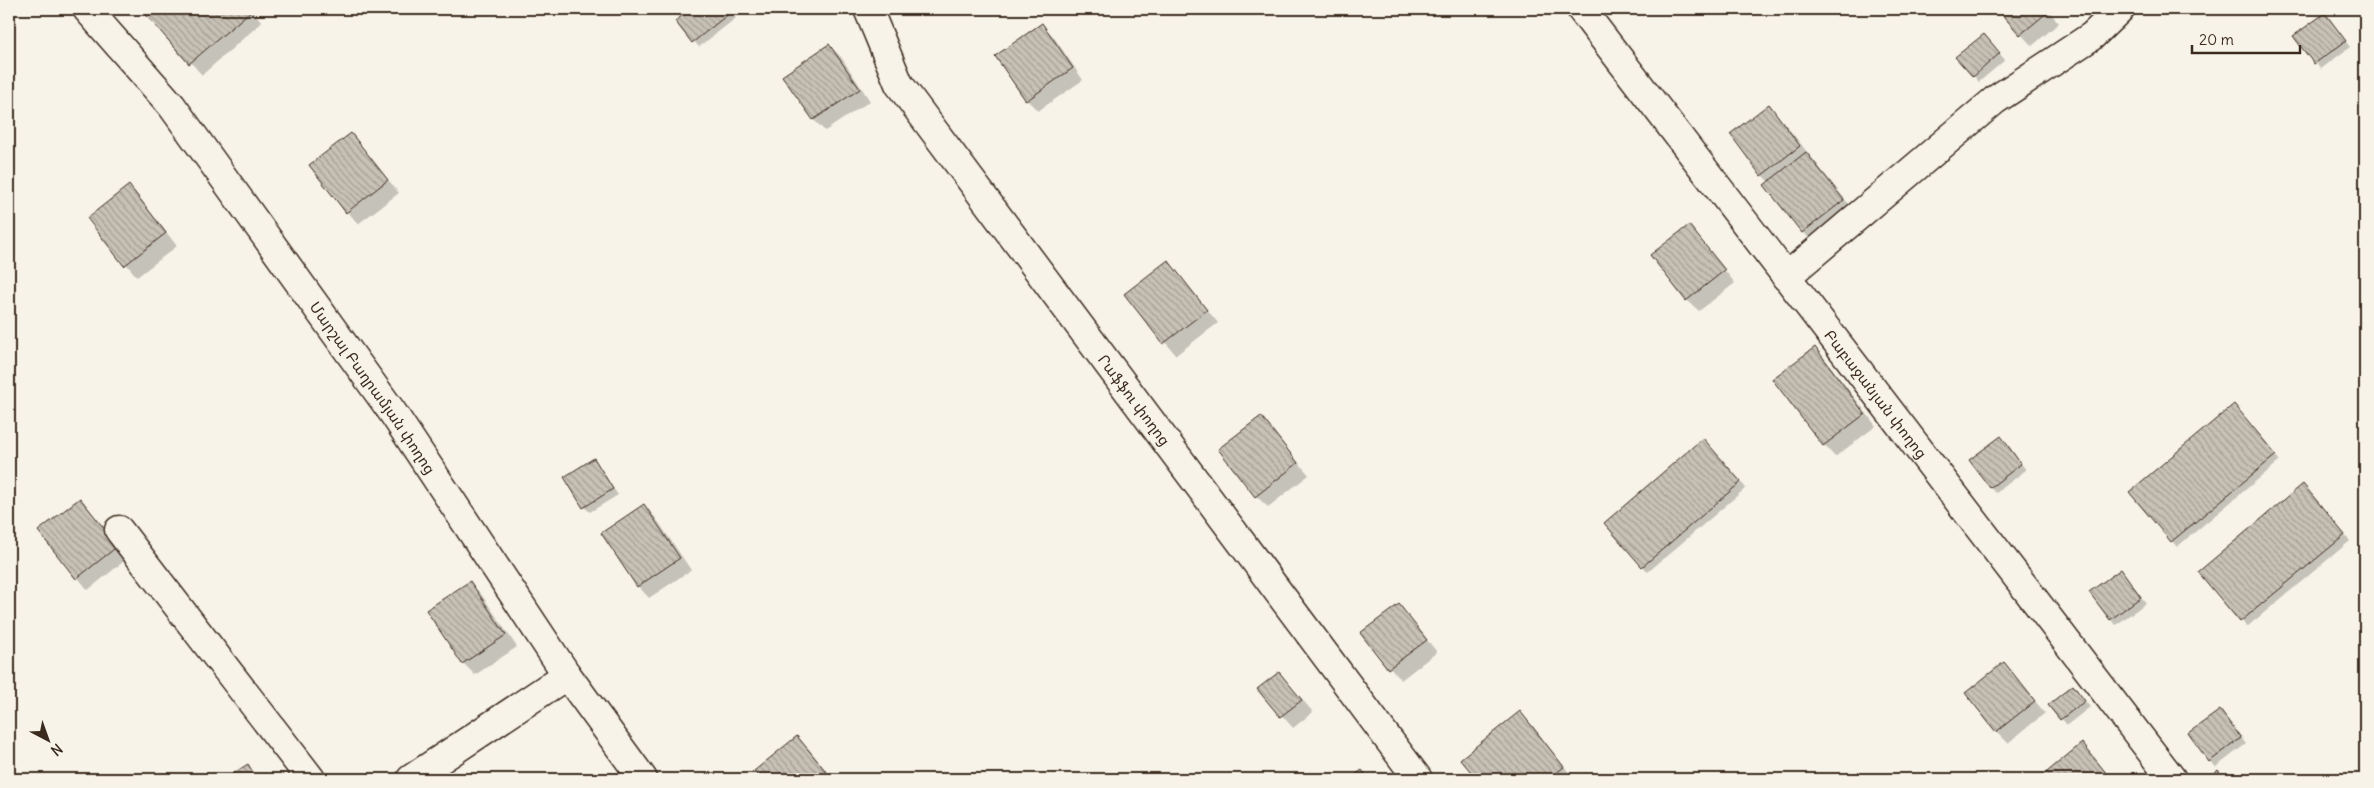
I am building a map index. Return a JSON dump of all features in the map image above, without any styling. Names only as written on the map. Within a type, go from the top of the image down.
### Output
[{"type":"street","name":"Մարշալ Բաղրամյան փողոց","points":[[87,9],[172,106],[382,397],[567,675],[644,779]]},
{"type":"street","name":"Րաֆֆու փողոց","points":[[868,9],[899,84],[1418,779]]},
{"type":"street","name":"Բաբաջանյան փողոց","points":[[1581,9],[2172,779]]},
{"type":"street","points":[[1786,277],[1994,100],[2092,36],[2120,9]]},
{"type":"street","points":[[119,530],[311,779]]},
{"type":"street","points":[[412,779],[567,675]]},
{"type":"building","points":[[141,9],[251,9],[252,10],[189,64]]},
{"type":"building","points":[[691,9],[729,9],[731,12],[692,43],[675,21]]},
{"type":"building","points":[[1997,9],[2047,9],[2049,11],[2020,35]]},
{"type":"building","points":[[2325,13],[2346,41],[2314,64],[2293,36]]},
{"type":"building","points":[[1042,23],[1073,68],[1026,101],[995,56]]},
{"type":"building","points":[[1984,34],[2000,53],[1973,77],[1955,57]]},
{"type":"building","points":[[829,44],[860,89],[813,120],[782,76]]},
{"type":"building","points":[[1769,104],[1800,146],[1761,176],[1730,134]]},
{"type":"building","points":[[351,133],[388,180],[346,213],[309,165]]},
{"type":"building","points":[[1806,152],[1844,200],[1802,233],[1764,185]]},
{"type":"building","points":[[129,185],[166,233],[124,266],[87,218]]},
{"type":"building","points":[[1689,225],[1725,270],[1686,301],[1650,255]]},
{"type":"building","points":[[1168,260],[1207,310],[1163,344],[1124,294]]},
{"type":"building","points":[[1815,347],[1865,414],[1823,446],[1772,379]]},
{"type":"building","points":[[2234,404],[2276,455],[2171,542],[2129,492]]},
{"type":"building","points":[[1261,416],[1298,463],[1255,497],[1218,449]]},
{"type":"building","points":[[2001,436],[2021,464],[1990,488],[1969,460]]},
{"type":"building","points":[[1703,438],[1741,482],[1642,567],[1604,523]]},
{"type":"building","points":[[594,458],[613,489],[583,508],[564,477]]},
{"type":"building","points":[[2303,484],[2345,535],[2240,622],[2198,572]]},
{"type":"building","points":[[80,498],[118,546],[76,579],[38,531]]},
{"type":"building","points":[[644,504],[680,558],[637,587],[601,533]]},
{"type":"building","points":[[2121,569],[2141,597],[2110,620],[2089,592]]},
{"type":"building","points":[[470,581],[506,635],[462,664],[426,610]]},
{"type":"building","points":[[1399,604],[1427,640],[1388,669],[1360,633]]},
{"type":"building","points":[[2004,662],[2035,701],[1996,732],[1965,693]]},
{"type":"building","points":[[1279,672],[1302,700],[1280,717],[1257,689]]},
{"type":"building","points":[[2073,685],[2085,701],[2060,720],[2048,705]]},
{"type":"building","points":[[2220,710],[2241,738],[2209,762],[2188,733]]},
{"type":"building","points":[[1520,711],[1564,767],[1548,779],[1477,779],[1460,759]]},
{"type":"building","points":[[797,736],[832,779],[760,779],[754,771]]},
{"type":"building","points":[[2082,743],[2111,779],[2045,779],[2042,776]]},
{"type":"building","points":[[248,764],[257,779],[224,779]]},
{"type":"building","points":[[1362,770],[1369,779],[1349,779]]},
{"type":"building","points":[[2218,770],[2225,779],[2207,779]]}]
